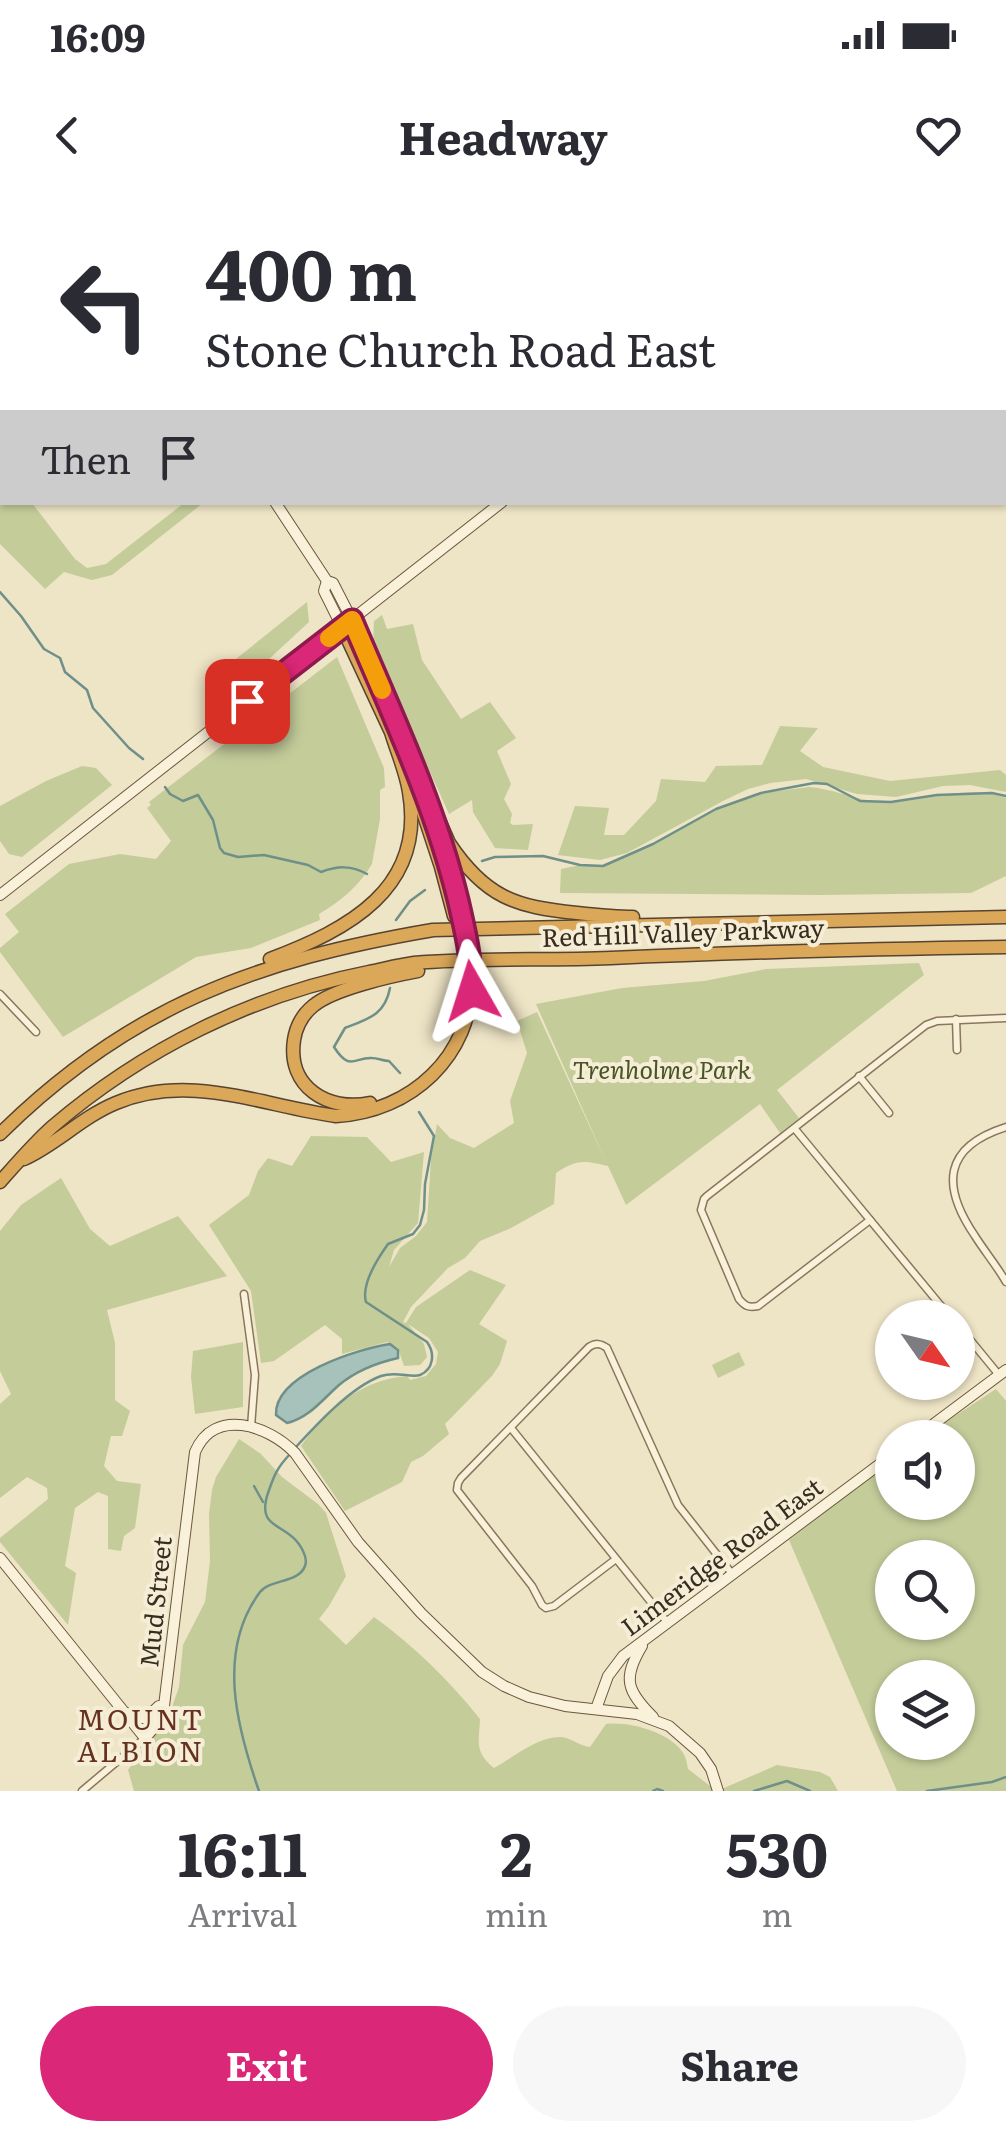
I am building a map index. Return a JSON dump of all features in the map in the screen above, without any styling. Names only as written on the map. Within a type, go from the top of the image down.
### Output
[{"type":"highway","points":[[347,624],[404,760],[457,916]]},
{"type":"highway","points":[[347,624],[449,844],[480,881],[507,899],[535,908],[624,917],[694,918],[715,924]]},
{"type":"highway","points":[[228,981],[243,970],[350,923],[389,887],[405,853],[411,816],[409,788],[391,732]]},
{"type":"highway","points":[[18,1163],[116,1103],[167,1090],[224,1092],[336,1116],[391,1104],[432,1077],[452,1053],[467,1017],[468,979],[457,916],[427,796]]},
{"type":"highway","name":"Red Hill Valley Parkway","points":[[0,1134],[99,1050],[185,1000],[228,981],[324,951],[433,930],[1006,918]]},
{"type":"highway","name":"Red Hill Valley Parkway","points":[[0,1182],[52,1128],[120,1076],[195,1031],[260,1002],[340,978],[413,964],[787,950],[1006,947]]},
{"type":"highway","points":[[468,979],[451,1039],[414,1082],[375,1102],[354,1106],[327,1101],[302,1080],[294,1058],[296,1032],[306,1012],[321,1000],[413,972],[484,961]]},
{"type":"main road","points":[[277,505],[327,582],[324,591],[347,624]]},
{"type":"main road","points":[[0,894],[498,505]]},
{"type":"main road","points":[[942,1420],[1004,1376]]},
{"type":"main road","name":"Mud Street","points":[[146,1738],[161,1714],[166,1685],[195,1452],[200,1439],[218,1427],[250,1427]]},
{"type":"main road","points":[[250,1427],[287,1445],[358,1542],[482,1672],[529,1698],[637,1714],[669,1726],[700,1753],[718,1791]]},
{"type":"main road","name":"Limeridge Road East","points":[[596,1709],[614,1666],[875,1467]]},
{"type":"main road","points":[[0,1558],[146,1738]]},
{"type":"main road","points":[[648,1638],[634,1661],[629,1684],[639,1704],[658,1721]]},
{"type":"main road","points":[[126,1712],[142,1719],[150,1716],[166,1685]]},
{"type":"street","points":[[0,994],[36,1032]]},
{"type":"street","points":[[870,1220],[758,1306],[746,1306],[739,1299],[702,1214],[702,1203],[926,1025],[937,1021],[1006,1018]]},
{"type":"street","points":[[956,1020],[957,1050]]},
{"type":"street","points":[[860,1076],[890,1113]]},
{"type":"street","points":[[795,1128],[936,1300]]},
{"type":"street","points":[[1006,1128],[972,1141],[961,1153],[953,1184],[963,1218],[1006,1282]]},
{"type":"street","points":[[244,1294],[255,1375],[250,1427]]},
{"type":"street","points":[[616,1559],[546,1608],[458,1490],[461,1478],[589,1347],[601,1344],[607,1348],[678,1505],[733,1574]]},
{"type":"street","points":[[975,1344],[1004,1376]]},
{"type":"street","points":[[511,1428],[668,1624]]},
{"type":"street","name":"Mud Street","points":[[82,1791],[146,1738]]},
{"type":"green space","points":[[0,505],[34,505],[75,559],[87,568],[106,564],[181,505],[200,505],[112,575],[92,580],[64,572],[45,589],[0,544]]},
{"type":"green space","points":[[307,602],[309,622],[269,659],[232,682],[221,671]]},
{"type":"green space","points":[[382,615],[387,629],[413,624],[422,660],[461,719],[490,702],[516,738],[497,751],[511,784],[504,799],[512,814],[510,823],[533,824],[528,850],[495,848],[473,812],[472,800],[449,814],[373,645],[374,621]]},
{"type":"green space","points":[[337,657],[384,768],[380,819],[367,872],[349,892],[319,914],[320,920],[251,948],[196,957],[63,1037],[0,952],[19,932],[5,914],[69,864],[120,854],[156,859],[171,841],[147,808],[149,802]]},
{"type":"green space","points":[[780,726],[818,728],[800,751],[823,767],[890,781],[1000,770],[1006,775],[1006,792],[970,785],[943,786],[896,797],[857,794],[806,779],[770,783],[723,801],[627,853],[600,860],[558,855],[575,806],[609,808],[604,835],[624,835],[656,801],[661,779],[705,782],[716,766],[762,765]]},
{"type":"green space","points":[[82,766],[96,768],[112,785],[22,857],[9,854],[0,841],[0,806]]},
{"type":"green space","points":[[809,787],[877,801],[977,792],[1006,798],[1006,876],[971,893],[560,893],[561,869],[604,866],[716,809],[761,793]]},
{"type":"green space","name":"Trenholme Park","points":[[919,963],[924,975],[777,1090],[799,1118],[780,1133],[760,1104],[626,1205],[608,1166],[588,1162],[570,1165],[556,1173],[554,1204],[480,1241],[465,1258],[448,1268],[411,1307],[403,1322],[416,1307],[470,1270],[506,1285],[479,1324],[507,1341],[500,1364],[445,1424],[449,1434],[411,1462],[402,1482],[345,1511],[301,1446],[346,1399],[391,1378],[407,1376],[410,1380],[426,1376],[436,1364],[438,1352],[429,1338],[408,1324],[424,1344],[427,1357],[420,1365],[404,1366],[398,1348],[387,1342],[342,1354],[342,1339],[325,1325],[274,1361],[261,1363],[251,1291],[209,1225],[249,1195],[268,1158],[292,1166],[311,1136],[367,1137],[391,1162],[424,1152],[418,1223],[394,1250],[389,1267],[400,1248],[427,1222],[437,1124],[450,1138],[474,1148],[514,1123],[510,1101],[527,1053],[517,1021],[537,1012],[607,1164],[536,1004],[766,969]]},
{"type":"green space","points":[[61,1178],[90,1229],[110,1246],[178,1216],[227,1276],[107,1310],[115,1343],[115,1400],[130,1411],[122,1436],[111,1436],[104,1466],[117,1481],[141,1484],[135,1528],[124,1536],[121,1551],[108,1549],[108,1496],[98,1492],[75,1508],[65,1566],[76,1573],[68,1625],[0,1542],[48,1499],[47,1488],[27,1477],[0,1498],[0,1404],[11,1394],[0,1371],[0,1231],[21,1205]]},
{"type":"green space","points":[[243,1342],[243,1407],[195,1414],[193,1351]]},
{"type":"green space","points":[[739,1352],[745,1365],[718,1378],[712,1365]]},
{"type":"green space","points":[[996,1389],[1006,1401],[1006,1791],[897,1791],[884,1760],[975,1760],[975,1660],[875,1660],[875,1740],[789,1540],[875,1473],[875,1520],[975,1520],[975,1420],[949,1420]]},
{"type":"green space","points":[[239,1439],[326,1513],[346,1576],[319,1619],[346,1645],[374,1617],[403,1640],[480,1719],[481,1752],[494,1768],[551,1738],[564,1737],[590,1747],[606,1724],[615,1724],[637,1726],[669,1739],[683,1753],[688,1769],[710,1786],[724,1788],[777,1765],[820,1772],[830,1777],[838,1791],[134,1791],[128,1770],[171,1710],[179,1687],[183,1645],[205,1602],[212,1490]]},
{"type":"water","points":[[390,1344],[398,1350],[398,1358],[353,1375],[295,1421],[287,1423],[276,1415],[279,1401],[302,1376],[339,1358]]},
{"type":"waterway","points":[[0,592],[44,649],[60,658],[65,672],[87,690],[93,708],[143,759]]},
{"type":"waterway","points":[[482,861],[543,856],[603,866],[716,809],[761,793],[814,783],[827,784],[860,801],[992,793],[1006,796]]},
{"type":"waterway","points":[[165,787],[183,801],[198,795],[213,820],[224,853],[238,857],[264,855],[321,872],[344,867],[367,874]]},
{"type":"waterway","points":[[396,920],[410,901],[425,890]]},
{"type":"waterway","points":[[390,988],[380,1010],[345,1028],[334,1047],[348,1061],[389,1061],[400,1073]]},
{"type":"waterway","points":[[295,1448],[335,1407],[370,1381],[387,1375],[420,1375],[430,1365],[432,1356],[427,1342],[366,1302],[365,1295],[371,1272],[388,1244],[413,1234],[420,1225],[434,1136],[419,1112]]},
{"type":"waterway","points":[[259,1791],[238,1716],[235,1664],[246,1615],[260,1592],[297,1575],[306,1564],[297,1541],[266,1514],[272,1482],[290,1454]]},
{"type":"waterway","points":[[254,1486],[263,1502]]},
{"type":"waterway","points":[[927,1791],[1006,1777]]},
{"type":"waterway","points":[[754,1791],[787,1781],[810,1791]]},
{"type":"waterway","points":[[653,1791],[663,1791]]},
{"type":"slow traffic","points":[[329,638],[352,620],[382,690]]},
{"type":"district","name":"MOUNT ALBION","points":[[141,1736]]},
{"type":"route","points":[[247,701],[352,620],[427,796],[468,946],[472,991]]}]
